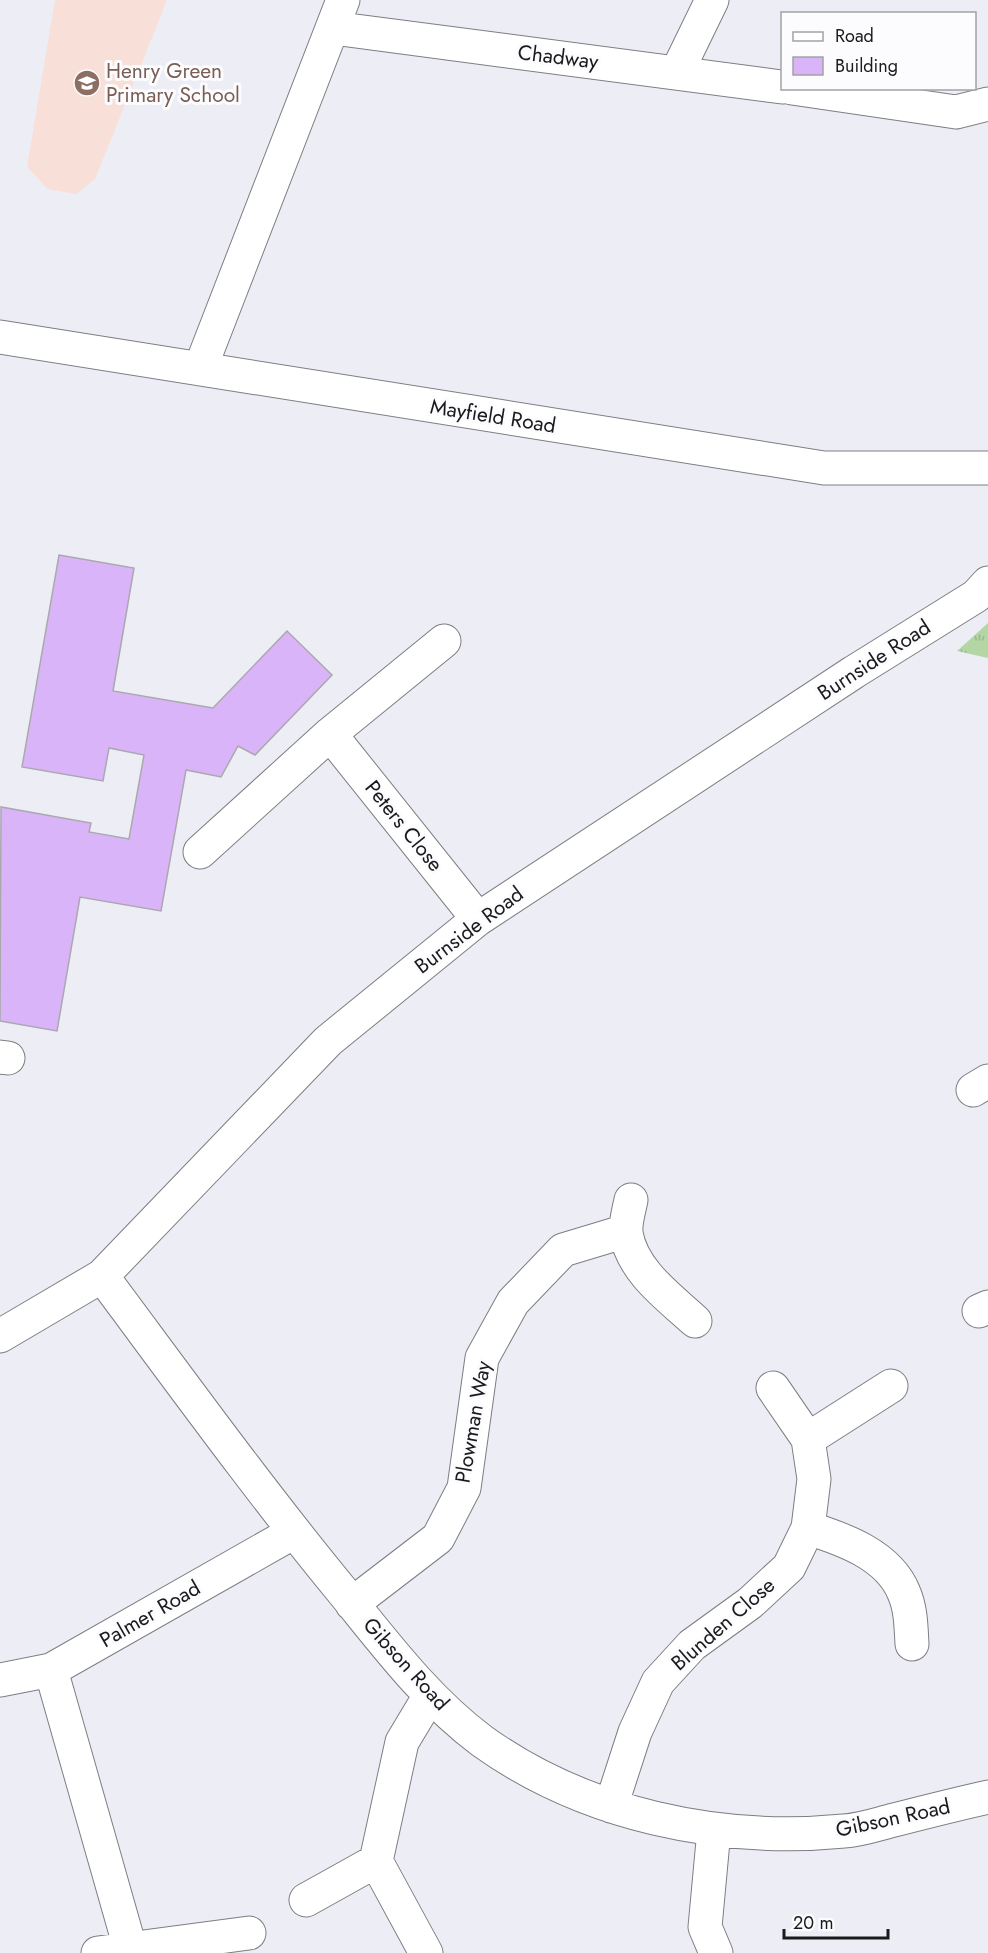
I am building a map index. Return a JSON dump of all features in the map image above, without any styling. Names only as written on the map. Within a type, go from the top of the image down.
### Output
[{"type":"street","points":[[676,72],[712,0]]},
{"type":"street","points":[[200,369],[338,14]]},
{"type":"street","name":"Chadway","points":[[338,14],[676,72],[781,87]]},
{"type":"street","points":[[806,90],[956,111],[988,104]]},
{"type":"street","name":"Mayfield Road","points":[[0,337],[824,468],[988,468]]},
{"type":"street","name":"Burnside Road","points":[[0,1336],[102,1276],[328,1041],[478,919],[854,672],[976,596],[988,584]]},
{"type":"street","points":[[200,852],[330,734],[444,641]]},
{"type":"street","name":"Peters Close","points":[[330,734],[478,919]]},
{"type":"street","name":"Plowman Way","points":[[352,1604],[438,1538],[464,1488],[482,1358],[513,1302],[563,1250],[628,1216],[632,1254],[651,1279],[695,1321]]},
{"type":"street","name":"Gibson Road","points":[[102,1276],[294,1532],[429,1697],[483,1741],[541,1776],[611,1806],[714,1830],[780,1834],[847,1831],[988,1797]]},
{"type":"street","points":[[808,1439],[891,1386]]},
{"type":"street","name":"Blunden Close","points":[[611,1806],[635,1732],[658,1682],[692,1645],[750,1603],[789,1567],[808,1528],[814,1479],[808,1439],[773,1388]]},
{"type":"street","points":[[808,1528],[865,1550],[890,1572],[904,1593],[911,1621],[912,1644]]},
{"type":"street","name":"Palmer Road","points":[[0,1680],[51,1670],[294,1532]]},
{"type":"street","points":[[51,1670],[130,1951]]},
{"type":"street","points":[[426,1953],[376,1861],[402,1742],[429,1697]]},
{"type":"street","points":[[714,1830],[705,1928],[716,1953]]},
{"type":"street","points":[[306,1900],[376,1861]]},
{"type":"street","points":[[98,1953],[130,1951],[249,1933]]},
{"type":"shaded area","name":"Henry Green Primary School","points":[[55,0],[167,0],[95,179],[76,194],[48,189],[27,167]]},
{"type":"green space","points":[[988,623],[988,658],[957,651]]},
{"type":"building","points":[[59,555],[134,568],[113,691],[213,708],[287,631],[332,675],[255,755],[238,746],[221,777],[186,770],[161,911],[80,897],[57,1031],[0,1021],[1,807],[91,823],[89,832],[129,839],[144,755],[109,748],[103,781],[22,767]]},
{"type":"place","name":"Henry Green Primary School","points":[[87,83]]}]
